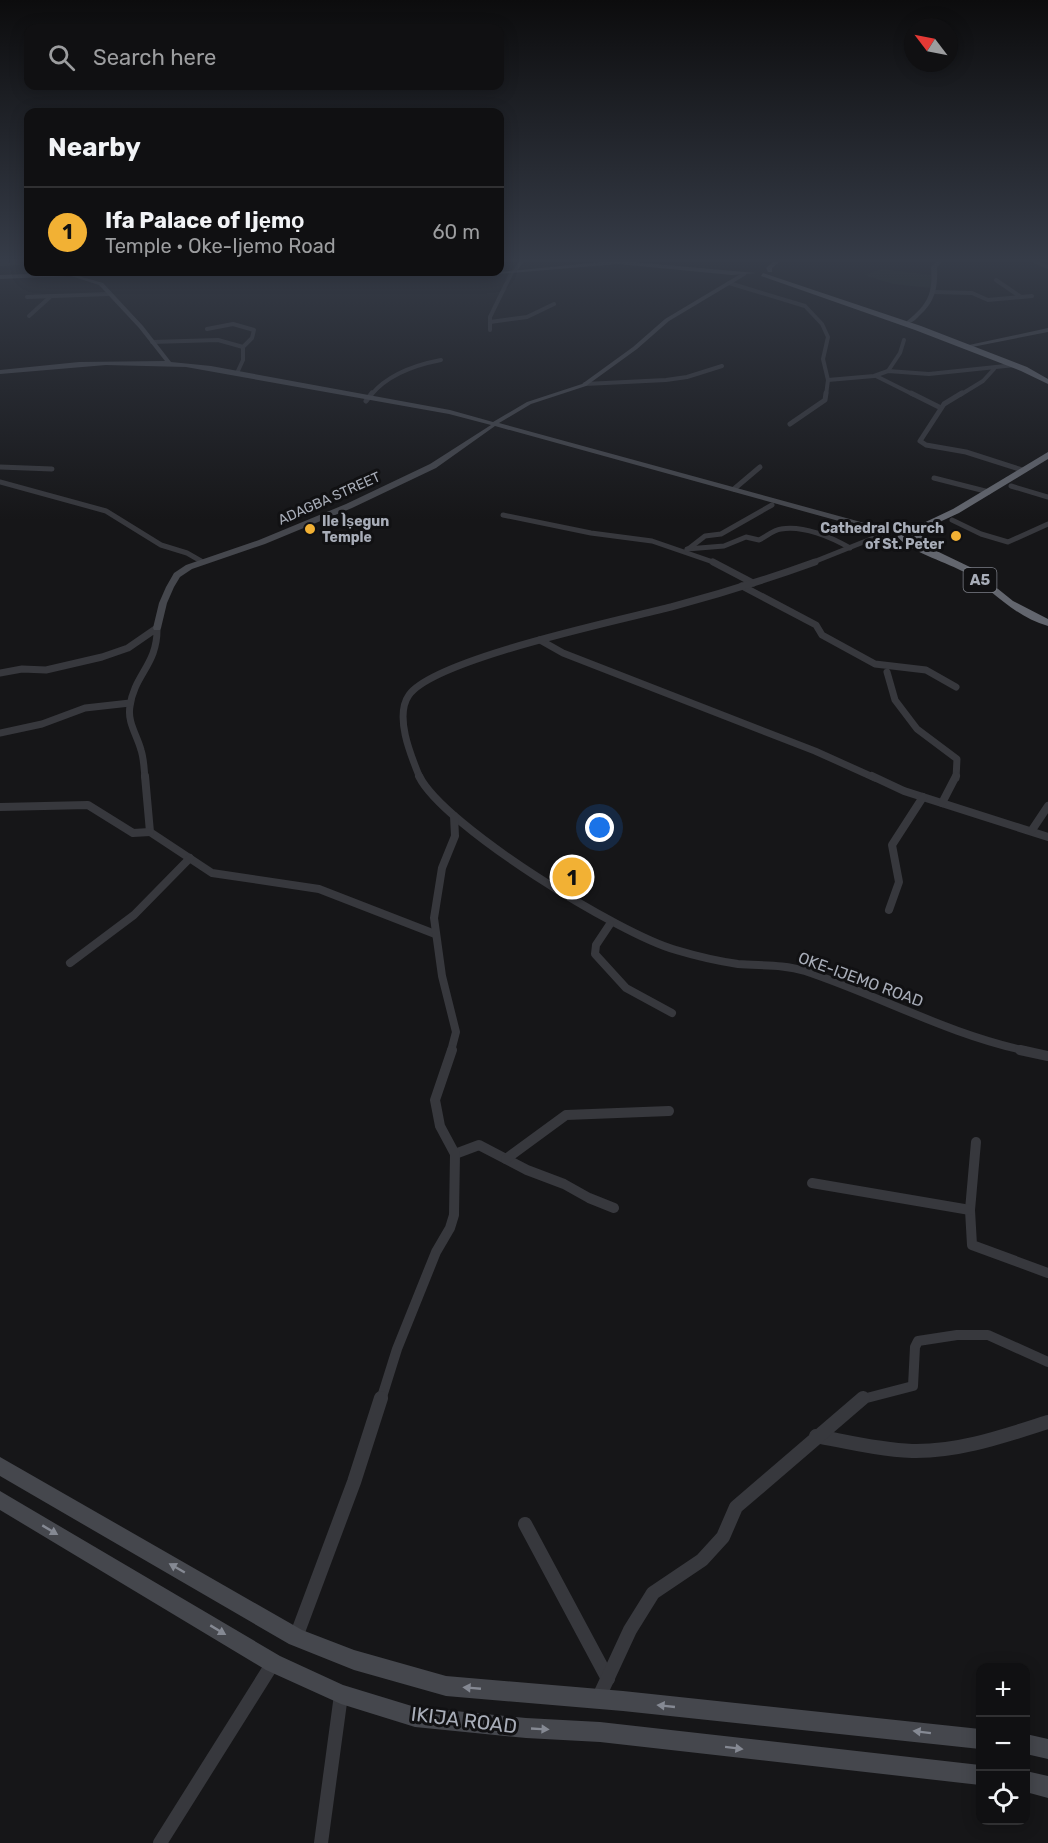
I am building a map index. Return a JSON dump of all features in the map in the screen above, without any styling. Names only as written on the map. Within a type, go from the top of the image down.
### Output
[{"type":"highway","points":[[969,348],[1015,365],[1048,382]]},
{"type":"highway","points":[[979,348],[1048,377]]},
{"type":"highway","points":[[911,537],[1048,455]]},
{"type":"highway","points":[[911,537],[952,520],[1048,463]]},
{"type":"highway","name":"A5","points":[[911,537],[975,568],[1010,596],[1048,617]]},
{"type":"highway","name":"A5","points":[[911,537],[968,570],[1009,603],[1048,623]]},
{"type":"street","points":[[157,348],[169,363]]},
{"type":"street","points":[[237,373],[243,360],[243,348]]},
{"type":"street","name":"ADAGBA STREET","points":[[157,628],[163,603],[177,575],[201,561],[262,542],[349,506],[434,466],[529,403],[585,384],[635,348]]},
{"type":"street","points":[[790,424],[825,400],[828,380],[823,359],[825,348]]},
{"type":"street","points":[[888,371],[902,348]]},
{"type":"street","points":[[108,367],[204,370],[367,399],[398,374],[417,365],[441,360]]},
{"type":"street","points":[[0,374],[169,363],[237,373],[493,425],[911,537]]},
{"type":"street","points":[[828,380],[876,376],[888,371],[922,374],[994,369],[1015,365]]},
{"type":"street","points":[[585,384],[666,380],[687,377],[722,366]]},
{"type":"street","points":[[994,369],[983,381],[950,400],[941,408],[920,441],[966,452],[1022,470]]},
{"type":"street","points":[[876,376],[941,408]]},
{"type":"street","points":[[493,425],[881,535],[911,537]]},
{"type":"street","points":[[734,489],[752,476],[760,466]]},
{"type":"street","points":[[0,467],[52,469]]},
{"type":"street","points":[[934,478],[989,492]]},
{"type":"street","points":[[0,482],[106,512],[133,526],[161,545],[187,553],[201,561]]},
{"type":"street","points":[[1011,486],[1048,497]]},
{"type":"street","points":[[686,550],[705,536],[721,534],[761,513],[771,505]]},
{"type":"street","points":[[503,515],[591,533],[652,541],[686,550],[753,583]]},
{"type":"street","points":[[952,520],[981,534],[1008,542],[1048,524]]},
{"type":"street","points":[[686,550],[724,546],[746,537],[762,539],[773,531],[782,529],[823,536],[839,541],[850,548]]},
{"type":"street","name":"OKE-IJEMO ROAD","points":[[881,535],[753,583],[540,640],[438,673],[408,693],[402,712],[405,731],[424,786],[454,816],[505,856],[610,924],[675,950],[728,962],[802,970],[965,1034],[1014,1049],[1048,1056]]},
{"type":"street","points":[[742,586],[816,625],[822,635],[875,664],[926,670],[956,687]]},
{"type":"street","points":[[0,673],[22,669],[46,670],[102,657],[128,648],[157,628],[159,642],[155,657],[132,693],[129,712],[142,753],[150,832]]},
{"type":"street","points":[[540,640],[563,653],[815,751],[888,784],[1048,837]]},
{"type":"street","points":[[887,672],[895,700],[917,729],[957,759],[956,780],[942,803]]},
{"type":"street","points":[[0,733],[42,723],[85,708],[130,703]]},
{"type":"street","points":[[889,910],[899,882],[892,844],[923,797]]},
{"type":"street","points":[[0,807],[88,805],[133,833],[150,832],[212,873],[234,879],[319,889],[435,934]]},
{"type":"street","points":[[1032,830],[1048,806]]},
{"type":"street","points":[[296,1637],[354,1482],[398,1349],[436,1252],[450,1228],[454,1215],[455,1154],[440,1126],[435,1100],[456,1032],[442,976],[434,918],[442,868],[455,836],[454,816]]},
{"type":"street","points":[[70,963],[135,915],[171,875],[190,858]]},
{"type":"street","points":[[610,924],[596,945],[595,954],[626,988],[672,1013]]},
{"type":"street","points":[[507,1159],[566,1115],[669,1111]]},
{"type":"street","points":[[976,1142],[970,1210],[972,1245],[1048,1273]]},
{"type":"street","points":[[455,1154],[479,1146],[614,1208]]},
{"type":"street","points":[[812,1183],[970,1210]]},
{"type":"street","points":[[598,1699],[640,1611],[654,1591],[701,1564],[720,1543],[730,1525],[736,1507],[860,1399],[913,1386],[915,1347],[918,1341],[957,1335],[988,1335],[1048,1362]]},
{"type":"street","points":[[816,1436],[898,1450],[927,1451],[994,1438],[1048,1422]]},
{"type":"street","name":"IKIJA ROAD","points":[[0,1466],[296,1637],[354,1660],[446,1686],[598,1699],[976,1738]]},
{"type":"street","name":"IKIJA ROAD","points":[[1,1502],[273,1663],[341,1694],[416,1717],[526,1728],[600,1732],[976,1774]]},
{"type":"street","points":[[525,1524],[608,1679]]},
{"type":"street","points":[[160,1843],[273,1663]]},
{"type":"street","points":[[321,1843],[341,1694]]},
{"type":"street","points":[[1030,1745],[1048,1749]]},
{"type":"street","points":[[1030,1783],[1048,1787]]},
{"type":"place","name":"Ile Ìṣegun Temple","points":[[310,529]]},
{"type":"place","name":"Cathedral Church of St. Peter","points":[[956,536]]},
{"type":"place","name":"Ifa Palace of Ijẹmọ","points":[[572,877]]}]
